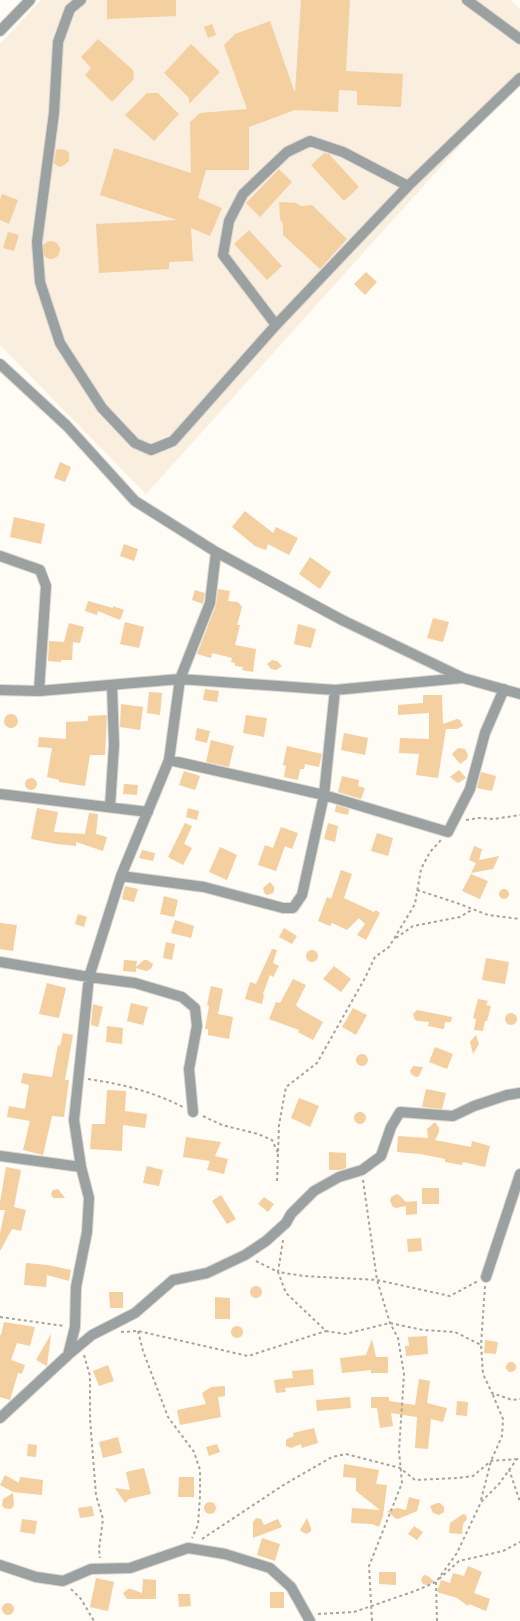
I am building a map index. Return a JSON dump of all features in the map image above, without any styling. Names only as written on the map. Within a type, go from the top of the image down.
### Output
[{"type":"street","points":[[0,31],[30,0]]},
{"type":"street","points":[[81,0],[70,9],[58,42],[54,113],[37,242],[40,282],[60,343],[102,408],[135,443],[152,450],[173,441],[276,325],[408,186],[520,78]]},
{"type":"street","points":[[467,0],[520,39]]},
{"type":"street","points":[[276,325],[223,255],[229,221],[243,194],[286,152],[310,141],[343,152],[408,186]]},
{"type":"street","points":[[0,364],[67,426],[136,501],[216,552],[342,620],[463,678],[520,694]]},
{"type":"street","points":[[68,1355],[75,1327],[76,1287],[87,1232],[89,1198],[81,1167],[74,1120],[89,978],[121,876],[170,760],[180,679],[210,603],[216,552]]},
{"type":"street","points":[[0,556],[40,570],[46,586],[39,691]]},
{"type":"street","points":[[0,690],[39,691],[180,679],[335,690],[463,678]]},
{"type":"street","points":[[110,807],[114,745],[112,685]]},
{"type":"street","points":[[170,760],[324,795],[448,832],[470,789],[485,732],[504,689]]},
{"type":"street","points":[[121,876],[204,887],[282,908],[293,908],[302,895],[324,795],[335,690]]},
{"type":"street","points":[[0,794],[148,812]]},
{"type":"street","points":[[0,962],[89,978],[135,983],[182,997],[195,1008],[197,1026],[189,1069],[193,1112]]},
{"type":"street","points":[[0,1418],[68,1355],[92,1335],[135,1313],[173,1280],[207,1273],[245,1255],[266,1241],[286,1223],[291,1214],[314,1191],[339,1177],[362,1170],[381,1156],[391,1127],[400,1112],[454,1116],[474,1106],[506,1094],[520,1093]]},
{"type":"street","points":[[0,1156],[81,1167]]},
{"type":"street","points":[[486,1277],[520,1174]]},
{"type":"street","points":[[0,1565],[36,1577],[63,1581],[91,1569],[130,1568],[188,1548],[225,1554],[270,1568],[291,1587],[308,1618]]},
{"type":"path","points":[[453,822],[479,818],[494,819],[520,815]]},
{"type":"path","points":[[277,1181],[279,1125],[286,1087],[317,1063],[365,978],[375,957],[389,947],[415,904],[421,869],[430,852],[448,832]]},
{"type":"path","points":[[417,890],[488,915],[520,919]]},
{"type":"path","points":[[395,938],[413,926],[460,916],[473,909]]},
{"type":"path","points":[[362,1170],[377,1280],[390,1323],[398,1338],[404,1374],[398,1451],[402,1483],[369,1566],[372,1621]]},
{"type":"path","points":[[286,1223],[278,1272],[286,1293],[326,1331]]},
{"type":"path","points":[[245,1255],[278,1272],[304,1276],[377,1280],[450,1296],[486,1277]]},
{"type":"path","points":[[437,1621],[436,1582],[457,1553],[481,1502],[491,1461],[502,1436],[503,1419],[483,1374],[481,1345],[486,1277]]},
{"type":"path","points":[[0,1317],[75,1327]]},
{"type":"path","points":[[115,1333],[138,1331],[248,1356],[326,1331],[345,1334],[390,1323],[423,1330],[455,1332],[481,1345]]},
{"type":"path","points":[[138,1331],[143,1351],[168,1417],[194,1452],[200,1470],[198,1525],[188,1548]]},
{"type":"path","points":[[81,1344],[90,1376],[92,1456],[96,1495],[103,1519],[99,1549],[101,1569]]},
{"type":"path","points":[[492,1393],[512,1400],[520,1400]]},
{"type":"path","points":[[188,1548],[285,1484],[332,1457],[346,1454],[400,1468],[415,1480],[473,1476],[491,1461],[517,1459]]},
{"type":"path","points":[[481,1502],[520,1457]]},
{"type":"path","points":[[509,1469],[520,1502]]},
{"type":"path","points":[[308,1618],[354,1612],[414,1591],[436,1582],[459,1561],[503,1551],[520,1542]]},
{"type":"path","points":[[63,1581],[81,1599],[94,1621]]},
{"type":"shaded area","points":[[41,0],[511,0],[520,9],[520,79],[146,494],[0,345],[0,44]]},
{"type":"building","points":[[107,0],[176,0],[176,16],[107,19]]},
{"type":"building","points":[[301,0],[350,0],[346,71],[403,74],[401,107],[357,105],[357,91],[339,90],[338,112],[295,110],[249,127],[249,170],[206,170],[198,198],[222,208],[210,236],[191,228],[193,261],[169,262],[169,269],[99,273],[96,224],[177,220],[100,195],[114,148],[191,173],[190,122],[200,113],[247,109],[224,45],[235,34],[270,21],[295,93]]},
{"type":"building","points":[[212,24],[216,35],[208,38],[204,27]]},
{"type":"building","points":[[98,39],[133,70],[134,79],[112,102],[85,75],[91,68],[81,57]]},
{"type":"building","points":[[191,44],[220,72],[189,104],[189,98],[164,73]]},
{"type":"building","points":[[147,93],[158,93],[179,114],[154,141],[125,115]]},
{"type":"building","points":[[56,150],[66,150],[69,153],[69,161],[63,166],[59,167],[54,163]]},
{"type":"building","points":[[324,153],[329,154],[359,187],[344,201],[311,165]]},
{"type":"building","points":[[279,169],[292,182],[260,217],[246,203]]},
{"type":"building","points":[[2,194],[18,200],[9,224],[0,220],[0,200]]},
{"type":"building","points":[[279,202],[296,203],[301,206],[312,205],[347,239],[320,269],[283,235],[283,224],[280,219]]},
{"type":"building","points":[[249,230],[282,266],[267,280],[234,244]]},
{"type":"building","points":[[8,232],[19,235],[14,251],[3,248]]},
{"type":"building","points":[[51,241],[57,244],[60,250],[57,256],[51,259],[45,256],[42,250],[45,244]]},
{"type":"building","points":[[366,272],[377,282],[365,295],[354,284]]},
{"type":"building","points":[[60,462],[71,467],[65,482],[54,478]]},
{"type":"building","points":[[245,511],[273,533],[276,527],[298,538],[289,555],[268,544],[266,550],[255,546],[232,527]]},
{"type":"building","points":[[14,517],[45,524],[41,544],[10,537]]},
{"type":"building","points":[[124,544],[138,549],[134,561],[120,556]]},
{"type":"building","points":[[310,557],[331,572],[320,589],[299,574]]},
{"type":"building","points":[[218,589],[230,591],[228,601],[238,602],[242,607],[237,625],[240,625],[235,645],[256,649],[253,672],[242,670],[243,667],[235,666],[235,663],[231,662],[232,658],[212,653],[211,658],[197,654],[216,605]]},
{"type":"building","points":[[195,590],[205,593],[203,604],[192,600]]},
{"type":"building","points":[[88,601],[113,608],[113,606],[124,610],[120,620],[98,611],[97,615],[85,611]]},
{"type":"building","points":[[433,618],[449,622],[443,642],[427,638]]},
{"type":"building","points":[[125,622],[144,627],[139,648],[120,644]]},
{"type":"building","points":[[69,623],[84,627],[80,643],[73,642],[72,660],[61,660],[61,662],[48,661],[49,641],[64,642]]},
{"type":"building","points":[[298,624],[316,629],[311,648],[294,644]]},
{"type":"building","points":[[272,660],[277,661],[282,666],[276,670],[271,669],[267,664]]},
{"type":"building","points":[[205,689],[219,691],[217,702],[203,700]]},
{"type":"building","points":[[149,692],[162,693],[160,715],[147,713]]},
{"type":"building","points":[[423,695],[442,695],[443,724],[457,719],[460,720],[463,726],[457,729],[446,729],[438,778],[416,775],[419,754],[399,753],[400,738],[429,739],[429,713],[398,715],[398,705],[423,703]]},
{"type":"building","points":[[121,704],[143,707],[140,730],[120,727]]},
{"type":"building","points":[[11,714],[16,716],[18,721],[16,726],[11,728],[6,726],[4,721],[6,716]]},
{"type":"building","points":[[107,715],[105,755],[90,755],[85,786],[59,782],[59,780],[47,777],[52,748],[38,747],[39,737],[66,739],[66,722],[88,721],[88,716]]},
{"type":"building","points":[[246,715],[267,718],[264,737],[243,733]]},
{"type":"building","points":[[197,728],[210,731],[207,743],[195,740]]},
{"type":"building","points":[[344,733],[368,738],[365,755],[341,750]]},
{"type":"building","points":[[211,740],[234,746],[229,767],[206,762]]},
{"type":"building","points":[[287,746],[322,754],[319,767],[305,764],[304,769],[300,769],[298,780],[284,777],[286,766],[283,765]]},
{"type":"building","points":[[458,748],[465,749],[468,755],[467,759],[460,764],[452,754]]},
{"type":"building","points":[[459,770],[466,778],[458,783],[450,777]]},
{"type":"building","points":[[184,771],[200,776],[195,790],[179,785]]},
{"type":"building","points":[[481,772],[496,776],[492,791],[477,788]]},
{"type":"building","points":[[342,776],[359,780],[358,786],[365,788],[361,799],[338,792]]},
{"type":"building","points":[[29,778],[33,778],[37,784],[33,790],[29,790],[25,786],[25,782]]},
{"type":"building","points":[[124,784],[138,785],[137,795],[123,794]]},
{"type":"building","points":[[336,805],[349,809],[348,815],[335,812]]},
{"type":"building","points":[[37,808],[58,812],[54,832],[85,834],[89,813],[98,814],[96,834],[107,837],[103,851],[76,842],[76,846],[31,839]]},
{"type":"building","points":[[188,808],[199,811],[197,820],[186,817]]},
{"type":"building","points":[[185,823],[192,826],[184,844],[192,848],[183,865],[168,857]]},
{"type":"building","points":[[328,823],[338,826],[335,842],[324,839]]},
{"type":"building","points":[[281,827],[298,833],[292,849],[285,846],[276,871],[258,865],[265,845],[273,848]]},
{"type":"building","points":[[377,833],[393,838],[388,856],[371,851]]},
{"type":"building","points":[[474,846],[482,849],[479,860],[499,856],[493,869],[471,873],[476,863],[469,860]]},
{"type":"building","points":[[220,847],[237,855],[227,880],[209,872]]},
{"type":"building","points":[[142,850],[155,853],[153,861],[139,858]]},
{"type":"building","points":[[341,870],[352,874],[344,898],[374,912],[376,910],[380,913],[366,940],[357,935],[365,924],[359,918],[347,930],[332,923],[330,926],[318,921],[327,897],[331,899]]},
{"type":"building","points":[[471,874],[488,881],[480,899],[462,891]]},
{"type":"building","points":[[270,882],[274,887],[274,890],[273,893],[267,895],[265,894],[263,888]]},
{"type":"building","points":[[125,886],[138,889],[134,902],[122,899]]},
{"type":"building","points":[[502,889],[506,889],[508,890],[508,898],[502,899],[499,896],[499,892]]},
{"type":"building","points":[[164,896],[178,900],[174,917],[160,914]]},
{"type":"building","points":[[78,914],[87,917],[84,927],[75,924]]},
{"type":"building","points":[[175,920],[194,926],[191,938],[171,933]]},
{"type":"building","points":[[0,923],[17,925],[13,951],[0,949]]},
{"type":"building","points":[[284,928],[297,936],[292,944],[279,937]]},
{"type":"building","points":[[166,942],[175,944],[172,960],[163,958]]},
{"type":"building","points":[[272,949],[277,950],[273,963],[279,966],[273,977],[270,975],[263,994],[262,1004],[245,999],[250,982],[256,984]]},
{"type":"building","points":[[312,950],[316,952],[318,956],[316,960],[312,962],[308,960],[306,956],[308,952]]},
{"type":"building","points":[[486,958],[509,962],[505,984],[482,980]]},
{"type":"building","points":[[124,960],[137,961],[136,967],[144,960],[147,960],[153,964],[151,969],[146,971],[136,968],[136,972],[123,971]]},
{"type":"building","points":[[334,966],[351,979],[341,992],[323,979]]},
{"type":"building","points":[[293,979],[306,985],[296,1005],[300,1009],[323,1022],[313,1040],[298,1032],[299,1030],[269,1019],[276,1002],[280,1003]]},
{"type":"building","points":[[47,983],[66,988],[59,1018],[39,1014]]},
{"type":"building","points":[[211,986],[223,989],[218,1014],[233,1017],[229,1039],[208,1035],[208,1029],[205,1029],[209,1006],[207,1005]]},
{"type":"building","points":[[478,999],[488,1001],[486,1005],[491,1006],[483,1031],[474,1030],[476,1019],[473,1018]]},
{"type":"building","points":[[131,1003],[148,1007],[143,1025],[127,1021]]},
{"type":"building","points":[[93,1004],[103,1007],[98,1027],[91,1025]]},
{"type":"building","points":[[353,1008],[367,1015],[356,1035],[342,1027]]},
{"type":"building","points":[[417,1010],[452,1017],[451,1022],[445,1022],[444,1029],[428,1026],[429,1022],[415,1020],[413,1014]]},
{"type":"building","points":[[509,1013],[513,1013],[517,1019],[513,1025],[509,1025],[505,1021],[505,1017]]},
{"type":"building","points":[[107,1026],[123,1028],[122,1044],[106,1042]]},
{"type":"building","points":[[63,1033],[73,1035],[65,1080],[69,1080],[64,1117],[52,1116],[43,1155],[23,1150],[30,1121],[7,1117],[9,1106],[25,1109],[29,1085],[21,1083],[23,1073],[52,1077],[58,1045],[60,1046]]},
{"type":"building","points":[[476,1035],[479,1044],[473,1054],[470,1042]]},
{"type":"building","points":[[435,1047],[453,1054],[447,1069],[429,1062]]},
{"type":"building","points":[[360,1054],[364,1054],[368,1060],[364,1066],[360,1066],[356,1062],[356,1058]]},
{"type":"building","points":[[413,1066],[423,1067],[419,1076],[416,1077],[411,1074],[410,1071]]},
{"type":"building","points":[[426,1089],[446,1093],[442,1109],[422,1107]]},
{"type":"building","points":[[107,1090],[126,1091],[125,1111],[147,1114],[145,1128],[123,1125],[122,1151],[90,1149],[92,1124],[105,1124]]},
{"type":"building","points":[[299,1098],[319,1106],[310,1127],[291,1118]]},
{"type":"building","points":[[358,1112],[362,1112],[366,1118],[362,1124],[358,1124],[354,1120],[354,1116]]},
{"type":"building","points":[[435,1122],[439,1128],[439,1132],[435,1140],[471,1147],[472,1141],[490,1146],[485,1167],[463,1162],[462,1165],[445,1162],[445,1159],[420,1154],[397,1152],[398,1136],[428,1138],[427,1129]]},
{"type":"building","points":[[186,1137],[221,1142],[215,1156],[228,1159],[224,1174],[207,1170],[210,1161],[183,1157]]},
{"type":"building","points":[[329,1152],[346,1153],[346,1168],[340,1170],[329,1170]]},
{"type":"building","points":[[147,1166],[163,1170],[159,1186],[143,1183]]},
{"type":"building","points":[[6,1167],[21,1170],[14,1207],[26,1210],[21,1231],[12,1229],[0,1251],[0,1233],[5,1210],[0,1210],[0,1202]]},
{"type":"building","points":[[422,1188],[439,1188],[439,1204],[422,1204]]},
{"type":"building","points":[[57,1189],[65,1198],[53,1198],[51,1194],[53,1190]]},
{"type":"building","points":[[397,1194],[406,1202],[417,1201],[417,1214],[406,1215],[406,1206],[396,1208],[393,1207],[390,1201],[391,1197]]},
{"type":"building","points":[[221,1195],[236,1219],[227,1224],[212,1201]]},
{"type":"building","points":[[264,1197],[274,1204],[268,1212],[258,1204]]},
{"type":"building","points":[[421,1238],[422,1251],[408,1252],[407,1239]]},
{"type":"building","points":[[26,1263],[48,1265],[71,1270],[69,1281],[47,1275],[46,1287],[24,1285]]},
{"type":"building","points":[[256,1286],[260,1288],[262,1292],[260,1296],[256,1298],[252,1296],[250,1292],[252,1288]]},
{"type":"building","points":[[109,1292],[123,1292],[123,1308],[110,1308]]},
{"type":"building","points":[[215,1297],[230,1298],[230,1319],[215,1319]]},
{"type":"building","points":[[4,1322],[35,1327],[30,1346],[17,1343],[11,1360],[25,1365],[22,1374],[18,1373],[10,1400],[0,1397],[0,1335]]},
{"type":"building","points":[[235,1326],[239,1326],[243,1332],[239,1338],[235,1338],[231,1334],[231,1330]]},
{"type":"building","points":[[51,1334],[47,1366],[36,1360]]},
{"type":"building","points":[[427,1336],[428,1354],[406,1356],[405,1346],[409,1346],[408,1337]]},
{"type":"building","points":[[372,1339],[376,1357],[388,1357],[388,1373],[371,1373],[371,1370],[342,1373],[340,1358],[366,1355]]},
{"type":"building","points":[[485,1340],[498,1342],[496,1354],[484,1353]]},
{"type":"building","points":[[509,1362],[513,1362],[515,1363],[515,1371],[509,1372],[506,1369],[506,1365]]},
{"type":"building","points":[[108,1365],[114,1381],[99,1386],[93,1371]]},
{"type":"building","points":[[313,1369],[314,1385],[285,1388],[286,1392],[276,1393],[274,1380],[293,1378],[292,1371]]},
{"type":"building","points":[[419,1379],[430,1381],[427,1403],[447,1408],[443,1422],[431,1419],[428,1449],[415,1448],[417,1417],[391,1413],[393,1426],[380,1428],[377,1408],[371,1408],[371,1397],[389,1397],[389,1401],[415,1405]]},
{"type":"building","points":[[225,1386],[225,1396],[218,1397],[221,1417],[180,1425],[177,1410],[206,1404],[202,1393],[211,1387]]},
{"type":"building","points":[[350,1397],[351,1408],[317,1411],[316,1400]]},
{"type":"building","points":[[457,1401],[468,1402],[467,1416],[456,1415]]},
{"type":"building","points":[[314,1428],[318,1443],[302,1448],[301,1444],[291,1448],[286,1446],[287,1439],[294,1436],[293,1433]]},
{"type":"building","points":[[118,1437],[122,1453],[103,1458],[99,1442]]},
{"type":"building","points":[[28,1444],[37,1445],[36,1457],[27,1456]]},
{"type":"building","points":[[217,1444],[220,1452],[209,1456],[206,1447]]},
{"type":"building","points":[[344,1464],[379,1470],[376,1484],[387,1485],[383,1516],[379,1527],[372,1524],[351,1523],[352,1508],[380,1510],[356,1491],[356,1478],[343,1477]]},
{"type":"building","points":[[144,1468],[151,1494],[129,1499],[125,1503],[115,1488],[130,1490],[126,1472]]},
{"type":"building","points":[[5,1475],[19,1483],[20,1477],[43,1480],[42,1495],[13,1492],[0,1485]]},
{"type":"building","points":[[179,1477],[194,1477],[194,1497],[178,1497]]},
{"type":"building","points":[[13,1493],[14,1505],[10,1509],[4,1508],[2,1505],[3,1499]]},
{"type":"building","points":[[409,1497],[420,1500],[417,1511],[398,1519],[387,1511],[397,1508],[406,1510]]},
{"type":"building","points":[[208,1502],[212,1502],[216,1508],[212,1514],[208,1514],[204,1510],[204,1506]]},
{"type":"building","points":[[440,1503],[444,1507],[444,1512],[439,1515],[433,1513],[430,1506]]},
{"type":"building","points":[[92,1506],[94,1516],[80,1518],[78,1508]]},
{"type":"building","points":[[463,1514],[466,1515],[467,1519],[463,1524],[462,1534],[449,1533],[450,1523]]},
{"type":"building","points":[[256,1518],[261,1519],[264,1525],[278,1519],[282,1527],[253,1538],[253,1522]]},
{"type":"building","points":[[307,1518],[311,1531],[307,1534],[300,1530]]},
{"type":"building","points":[[22,1519],[37,1521],[35,1534],[20,1532]]},
{"type":"building","points":[[414,1526],[423,1532],[417,1540],[408,1534]]},
{"type":"building","points":[[262,1538],[280,1544],[275,1561],[257,1555]]},
{"type":"building","points":[[468,1566],[482,1572],[474,1593],[490,1599],[486,1611],[469,1604],[468,1606],[457,1598],[437,1592],[441,1580],[450,1583],[453,1573],[464,1576]]},
{"type":"building","points":[[379,1572],[396,1572],[396,1585],[379,1584]]},
{"type":"building","points":[[425,1575],[435,1582],[426,1585],[423,1584],[421,1580]]},
{"type":"building","points":[[96,1578],[114,1582],[108,1611],[90,1607]]},
{"type":"building","points":[[143,1579],[156,1580],[156,1599],[127,1599],[123,1593],[128,1589],[142,1593]]},
{"type":"building","points":[[270,1592],[284,1592],[284,1608],[270,1608]]},
{"type":"building","points":[[178,1594],[190,1594],[191,1606],[179,1607]]},
{"type":"building","points":[[6,1603],[10,1603],[14,1609],[10,1615],[6,1615],[2,1611],[2,1607]]}]
